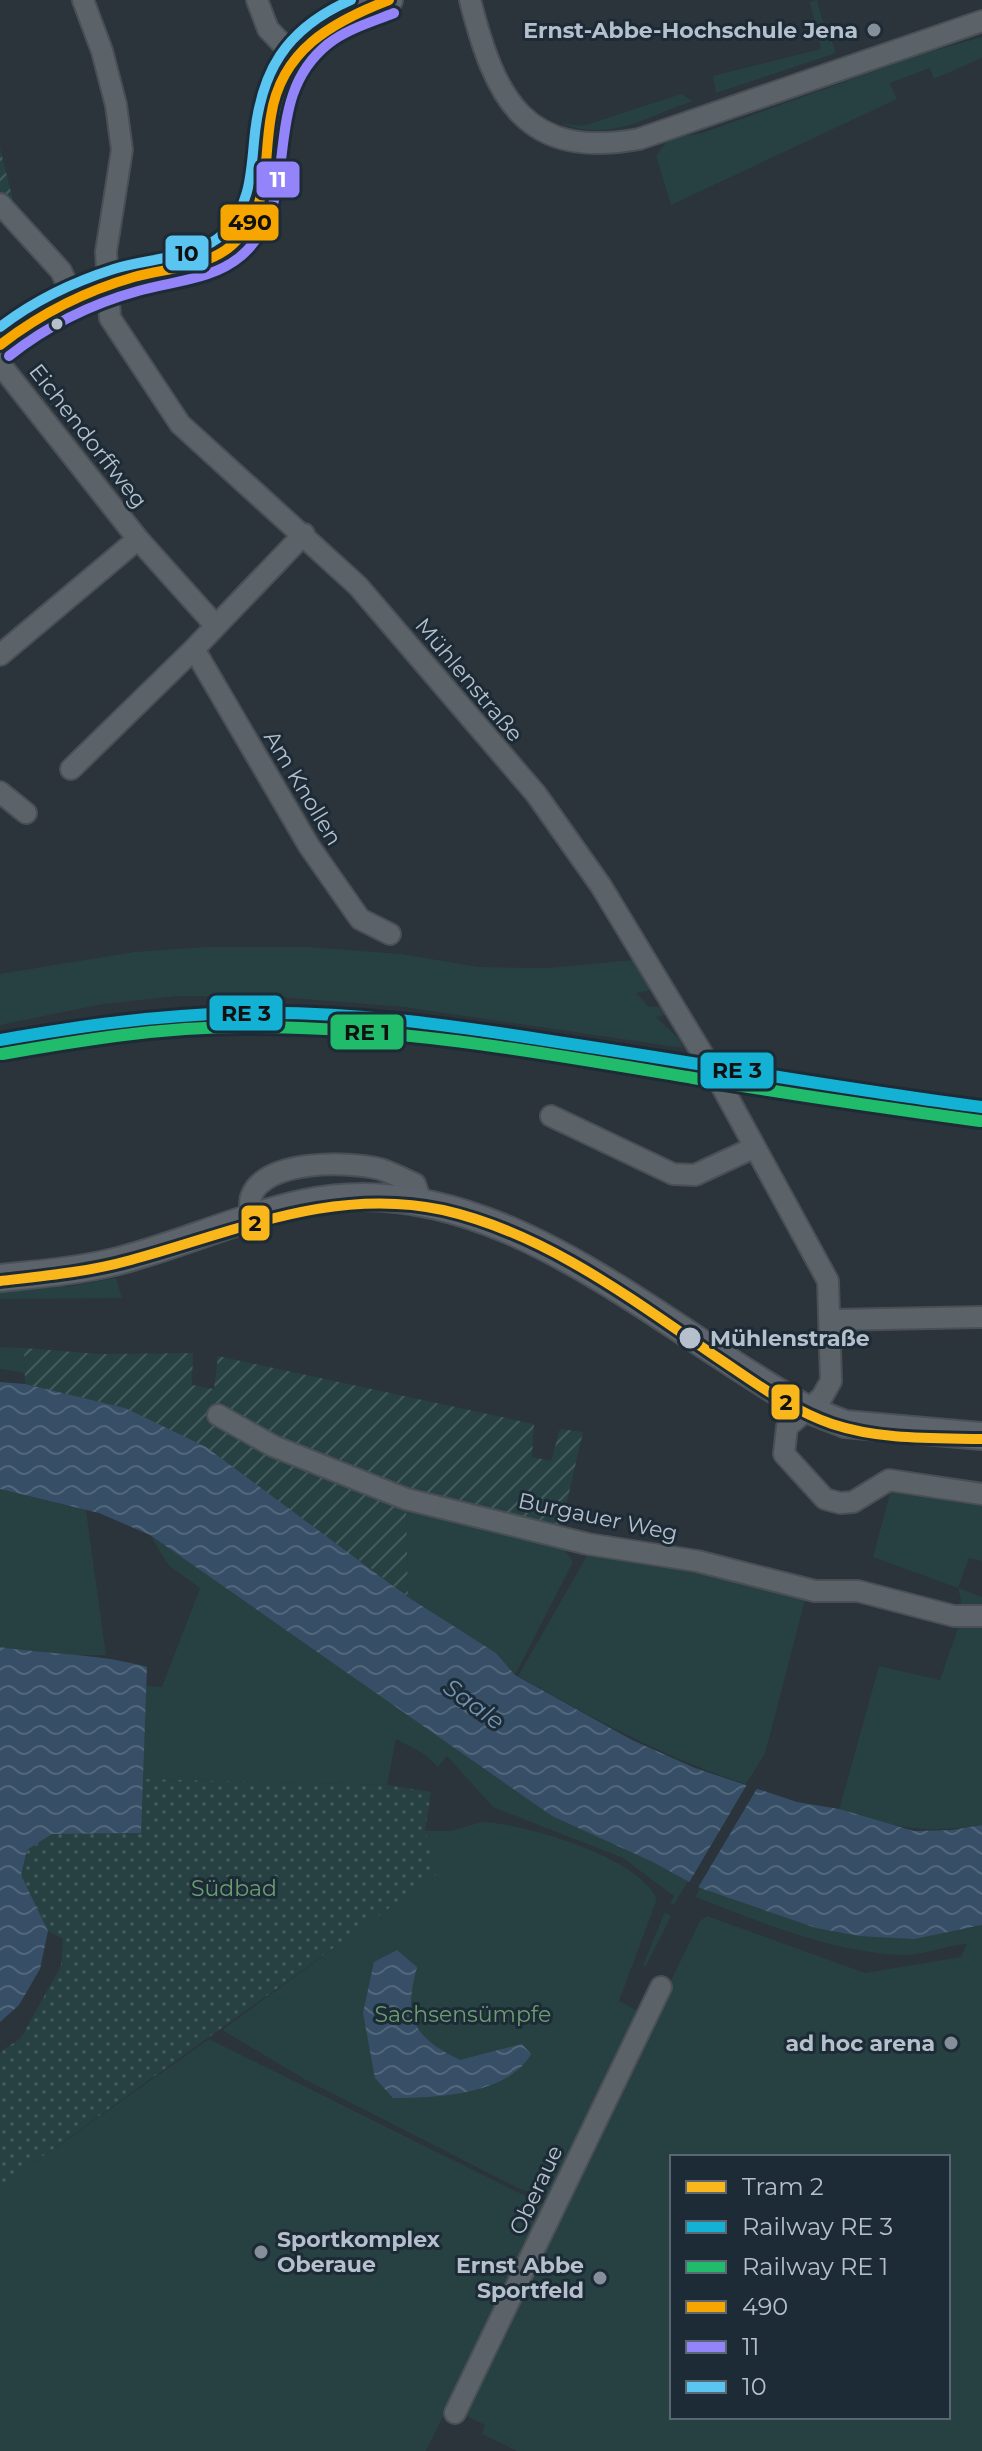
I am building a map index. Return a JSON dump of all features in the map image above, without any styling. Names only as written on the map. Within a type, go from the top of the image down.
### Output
[{"type":"main road","points":[[0,345],[74,299],[106,286],[212,256],[239,237],[258,204],[266,175],[271,102],[280,78],[294,56],[322,31],[389,0]]},
{"type":"main road","points":[[0,1278],[113,1262],[250,1216],[308,1202],[366,1197],[421,1201],[493,1222],[564,1258],[807,1409],[845,1424],[982,1436]]},
{"type":"street","name":"Mühlenstraße","points":[[83,0],[102,51],[116,105],[122,150],[106,252],[110,318],[180,424],[358,586],[536,794],[601,886],[720,1083],[828,1281],[832,1320],[831,1381],[822,1397],[807,1409]]},
{"type":"street","points":[[257,0],[268,29],[294,56]]},
{"type":"street","points":[[470,0],[485,60],[507,99],[539,128],[554,135],[582,143],[607,145],[639,139],[982,21]]},
{"type":"street","points":[[0,204],[61,271],[74,299]]},
{"type":"street","name":"Eichendorffweg","points":[[0,364],[138,539],[216,626]]},
{"type":"street","points":[[71,769],[194,649],[304,534]]},
{"type":"street","name":"Eichendorffweg","points":[[0,655],[138,539]]},
{"type":"street","name":"Am Knollen","points":[[194,649],[309,846],[360,919],[390,934]]},
{"type":"street","points":[[0,792],[26,813]]},
{"type":"street","points":[[551,1116],[673,1174],[695,1175],[753,1148]]},
{"type":"street","points":[[250,1216],[251,1197],[261,1184],[287,1170],[320,1163],[378,1169],[415,1184],[421,1201]]},
{"type":"street","points":[[832,1320],[982,1317]]},
{"type":"street","points":[[807,1409],[787,1427],[783,1448],[791,1464],[825,1499],[853,1502],[889,1480],[982,1494]]},
{"type":"street","name":"Burgauer Weg","points":[[218,1415],[273,1446],[406,1499],[588,1544],[697,1561],[815,1591],[858,1591],[954,1616],[982,1616]]},
{"type":"street","name":"Oberaue","points":[[455,2413],[661,1987]]},
{"type":"green space","points":[[817,0],[828,42],[832,41],[836,53],[716,93],[713,76],[821,49],[810,2]]},
{"type":"green space","points":[[982,37],[982,58],[934,79],[930,68],[890,83],[897,99],[671,205],[656,156],[669,139],[702,133],[925,53]]},
{"type":"green space","points":[[681,94],[693,101],[628,126],[596,130],[560,123],[583,126]]},
{"type":"green space","points":[[0,148],[13,200],[0,209]]},
{"type":"green space","points":[[206,947],[307,947],[402,954],[479,967],[548,968],[634,960],[651,990],[636,993],[649,1007],[661,1006],[666,1015],[656,1017],[679,1039],[683,1048],[404,1007],[280,997],[177,996],[103,1004],[0,1025],[0,974],[134,952]]},
{"type":"green space","points":[[61,1278],[67,1287],[116,1278],[122,1298],[0,1299],[0,1284]]},
{"type":"green space","points":[[0,1347],[24,1348],[25,1373],[0,1369]]},
{"type":"green space","points":[[24,1348],[100,1354],[193,1353],[192,1385],[214,1389],[218,1356],[534,1424],[532,1457],[551,1461],[560,1429],[583,1432],[560,1532],[406,1501],[408,1597],[369,1567],[125,1408],[25,1384]]},
{"type":"green space","points":[[0,1489],[86,1510],[106,1655],[47,1655],[0,1647]]},
{"type":"green space","points":[[891,1490],[982,1502],[982,1561],[969,1558],[958,1588],[873,1557]]},
{"type":"green space","points":[[406,1501],[561,1545],[573,1562],[515,1675],[496,1653],[408,1597]]},
{"type":"green space","points":[[150,1535],[453,1745],[688,1881],[674,1905],[670,1903],[674,1896],[623,1858],[493,1807],[447,1756],[438,1767],[424,1754],[396,1739],[387,1785],[142,1779],[146,1686],[162,1687],[200,1588],[169,1566]]},
{"type":"green space","points":[[594,1551],[712,1570],[806,1596],[765,1754],[746,1784],[686,1762],[601,1722],[518,1676],[588,1554]]},
{"type":"green space","points":[[958,1588],[982,1597],[982,1608],[959,1610],[961,1600]]},
{"type":"green space","points":[[982,1624],[982,1825],[909,1828],[839,1810],[879,1666],[940,1680],[959,1625]]},
{"type":"green space","name":"Südbad","points":[[142,1779],[387,1785],[431,1792],[425,1831],[438,1873],[0,2187],[0,2052],[21,2038],[61,1966],[63,1939],[48,1931],[21,1875],[27,1850],[52,1834],[141,1833]]},
{"type":"green space","name":"Sachsensümpfe","points":[[481,1822],[551,1836],[605,1856],[628,1869],[646,1884],[657,1899],[619,2001],[638,2011],[548,2197],[520,2189],[304,2079],[222,2030],[349,1937],[425,1831],[451,1831]]},
{"type":"green space","name":"Ernst Abbe Sportfeld","points":[[700,1888],[816,1928],[972,1928],[982,1925],[982,2451],[517,2451],[482,2434],[485,2425],[461,2413],[700,1921],[707,1916],[865,1973],[961,1957],[967,1944],[909,1955],[874,1953],[822,1942],[695,1897]]},
{"type":"green space","points":[[665,1912],[671,1916],[646,1966],[643,1965]]},
{"type":"green space","name":"Sportkomplex Oberaue","points":[[209,2039],[546,2206],[426,2451],[0,2451],[0,2187]]},
{"type":"water","name":"Saale","points":[[0,1382],[25,1384],[125,1408],[206,1447],[408,1597],[496,1653],[515,1675],[632,1740],[695,1768],[797,1802],[839,1809],[914,1831],[982,1825],[982,1925],[914,1939],[859,1936],[816,1928],[700,1888],[653,1862],[552,1816],[150,1535],[99,1513],[0,1489]]},
{"type":"water","points":[[0,1647],[110,1659],[147,1667],[141,1833],[52,1834],[27,1850],[21,1875],[48,1931],[40,1969],[19,2005],[0,2022]]},
{"type":"water","points":[[397,1950],[417,1967],[412,2013],[422,2034],[431,2043],[460,2060],[522,2044],[531,2054],[520,2068],[506,2078],[469,2091],[393,2098],[375,2078],[363,2013],[374,1962]]},
{"type":"pier","points":[[749,1781],[759,1785],[696,1891],[687,1886]]},
{"type":"tram line","name":"2","points":[[0,1281],[115,1264],[246,1226],[323,1208],[402,1204],[443,1210],[517,1235],[587,1271],[773,1395],[817,1418],[850,1429],[887,1436],[982,1439]]},
{"type":"transit line","name":"10","points":[[0,327],[54,293],[84,280],[127,265],[186,253],[213,242],[224,233],[244,202],[252,167],[257,117],[270,74],[293,39],[328,12],[351,0]]},
{"type":"transit line","name":"490","points":[[0,345],[31,323],[81,296],[134,277],[198,263],[232,245],[249,224],[260,200],[271,116],[286,73],[298,56],[329,29],[389,0]]},
{"type":"transit line","name":"11","points":[[9,356],[54,326],[103,302],[205,275],[241,256],[261,233],[272,207],[279,179],[286,121],[293,93],[306,67],[335,39],[394,13]]},
{"type":"transit line","points":[[0,1040],[179,1016],[321,1014],[403,1020],[484,1031],[982,1107]]},
{"type":"transit line","points":[[2,1054],[92,1039],[182,1029],[243,1027],[356,1031],[525,1051],[980,1121]]},
{"type":"place","name":"Ernst-Abbe-Hochschule Jena","points":[[874,30]]},
{"type":"place","name":"Mühlenstraße","points":[[690,1338]]},
{"type":"place","name":"ad hoc arena","points":[[951,2043]]},
{"type":"place","name":"Sportkomplex Oberaue","points":[[261,2252]]},
{"type":"place","name":"Ernst Abbe Sportfeld","points":[[600,2278]]}]
